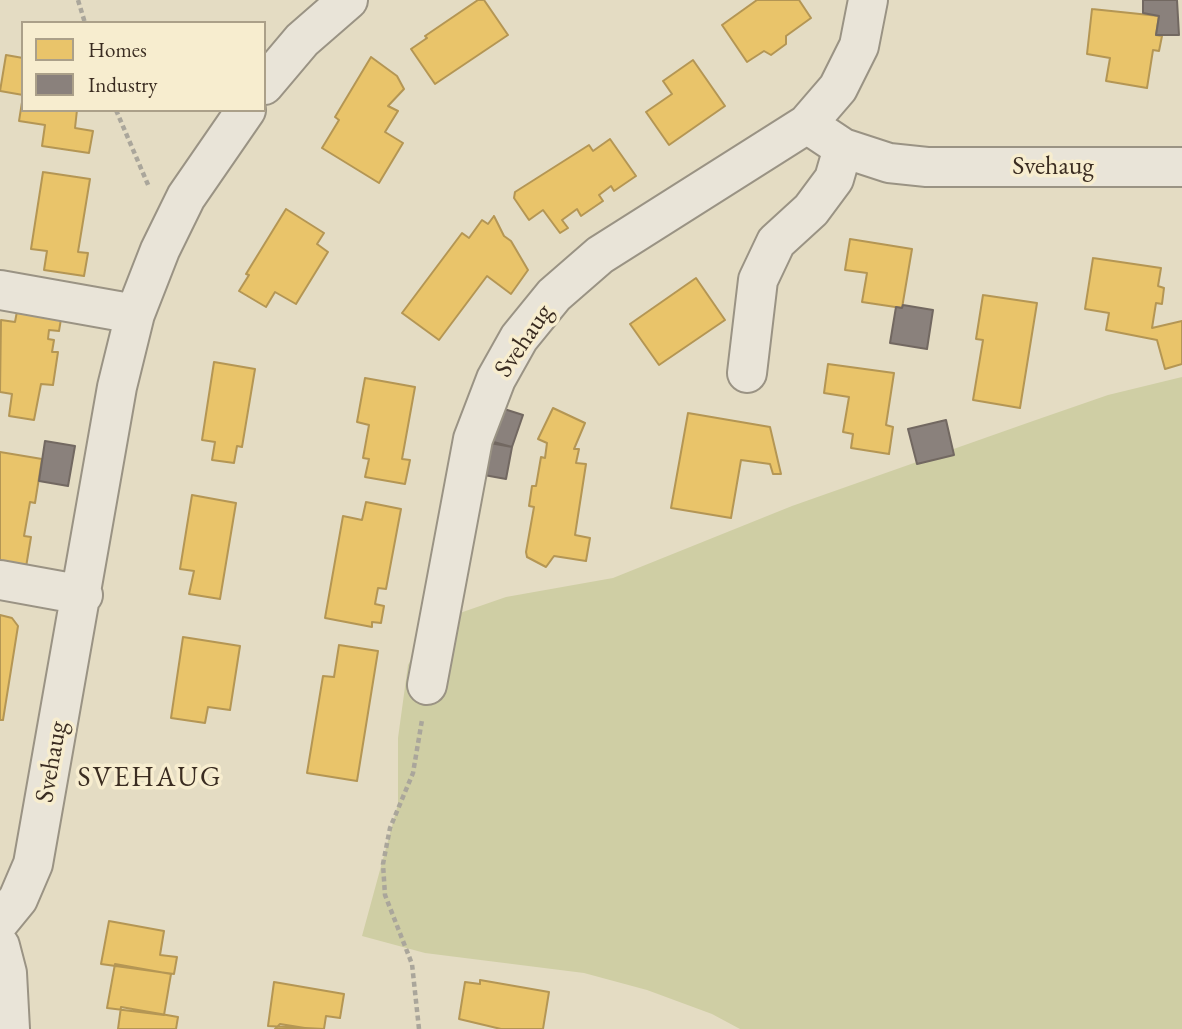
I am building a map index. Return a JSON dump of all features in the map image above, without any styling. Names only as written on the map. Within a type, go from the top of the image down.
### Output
[{"type":"street","points":[[266,83],[302,40],[348,0]]},
{"type":"street","name":"Svehaug","points":[[427,685],[473,439],[496,380],[519,338],[554,295],[600,255],[807,124],[838,88],[854,57],[859,46],[868,0]]},
{"type":"street","name":"Svehaug","points":[[0,921],[18,899],[33,864],[83,595],[117,387],[135,314],[168,233],[186,197],[245,112]]},
{"type":"street","name":"Svehaug","points":[[807,124],[843,148],[889,163],[927,167],[1182,167]]},
{"type":"street","points":[[747,373],[758,280],[776,242],[811,210],[834,179],[843,148]]},
{"type":"street","points":[[0,290],[135,314]]},
{"type":"street","points":[[0,580],[83,595]]},
{"type":"street","points":[[0,946],[7,973],[10,1029]]},
{"type":"path","points":[[78,0],[84,21]]},
{"type":"path","points":[[117,112],[168,233]]},
{"type":"path","points":[[419,1029],[412,964],[385,895],[383,864],[390,828],[413,773],[427,685]]},
{"type":"green space","points":[[1182,377],[1182,1029],[740,1029],[712,1014],[647,990],[584,973],[425,953],[362,936],[398,804],[398,738],[408,665],[431,623],[506,597],[613,578],[792,506],[1108,395]]},
{"type":"building: Homes","points":[[478,0],[484,0],[508,35],[435,84],[411,49],[427,38],[425,36]]},
{"type":"building: Homes","points":[[757,0],[799,0],[811,18],[786,36],[786,44],[771,55],[764,51],[747,62],[722,25]]},
{"type":"building: Homes","points":[[1092,9],[1159,16],[1156,35],[1162,36],[1159,51],[1153,50],[1147,88],[1106,81],[1110,58],[1087,54]]},
{"type":"building: Homes","points":[[6,55],[21,58],[21,95],[0,91]]},
{"type":"building: Homes","points":[[371,57],[397,76],[404,89],[388,106],[398,111],[385,132],[403,143],[379,183],[322,148],[339,120],[335,117]]},
{"type":"building: Homes","points":[[693,60],[725,106],[669,145],[646,112],[672,94],[663,81]]},
{"type":"building: Homes","points":[[21,108],[21,112],[77,112],[75,128],[93,131],[89,153],[42,146],[45,125],[19,121]]},
{"type":"building: Homes","points":[[610,139],[636,176],[614,191],[611,186],[599,195],[603,201],[581,216],[577,209],[562,220],[568,228],[560,233],[543,210],[529,220],[514,198],[515,192],[589,145],[593,151]]},
{"type":"building: Homes","points":[[43,172],[90,179],[78,252],[88,253],[84,276],[44,270],[47,251],[31,249]]},
{"type":"building: Homes","points":[[286,209],[324,233],[317,244],[328,252],[296,304],[275,292],[266,307],[239,291],[249,275],[246,274]]},
{"type":"building: Homes","points":[[494,216],[504,236],[511,241],[528,270],[511,294],[487,276],[439,340],[402,313],[462,233],[469,238],[482,220],[488,224]]},
{"type":"building: Homes","points":[[850,239],[912,249],[902,308],[862,302],[867,273],[845,270]]},
{"type":"building: Homes","points":[[1093,258],[1161,268],[1158,286],[1164,288],[1162,304],[1156,303],[1152,328],[1182,321],[1182,364],[1165,369],[1157,340],[1106,330],[1109,313],[1085,309]]},
{"type":"building: Homes","points":[[696,278],[725,320],[659,365],[630,324]]},
{"type":"building: Homes","points":[[983,295],[1037,303],[1020,408],[973,400],[983,340],[976,339]]},
{"type":"building: Homes","points":[[18,306],[62,313],[59,331],[49,330],[48,339],[54,340],[52,352],[58,352],[53,385],[41,384],[34,420],[9,416],[12,394],[0,392],[1,320],[15,322]]},
{"type":"building: Homes","points":[[214,362],[255,369],[242,447],[237,446],[234,463],[212,460],[215,442],[202,440]]},
{"type":"building: Homes","points":[[828,364],[894,373],[886,425],[893,427],[889,454],[851,448],[853,434],[843,432],[849,397],[824,393]]},
{"type":"building: Homes","points":[[365,378],[415,387],[402,459],[410,460],[405,484],[365,477],[369,459],[363,458],[369,425],[357,422]]},
{"type":"building: Homes","points":[[553,408],[585,423],[574,449],[579,449],[576,463],[586,464],[575,535],[590,538],[586,561],[554,556],[546,567],[527,557],[526,552],[534,507],[529,506],[532,486],[536,486],[541,457],[545,458],[547,443],[538,439]]},
{"type":"building: Homes","points":[[688,413],[770,427],[781,474],[773,474],[770,464],[741,460],[731,518],[671,508]]},
{"type":"building: Homes","points":[[0,452],[42,459],[35,503],[30,502],[24,536],[31,537],[26,567],[0,563]]},
{"type":"building: Homes","points":[[192,495],[236,503],[220,599],[189,594],[194,571],[180,569]]},
{"type":"building: Homes","points":[[366,502],[401,509],[386,589],[378,588],[375,604],[384,606],[381,623],[372,622],[372,627],[325,618],[343,516],[362,520]]},
{"type":"building: Homes","points":[[0,615],[12,618],[18,626],[3,720],[0,720]]},
{"type":"building: Homes","points":[[183,637],[240,646],[230,710],[208,707],[205,723],[171,718]]},
{"type":"building: Homes","points":[[339,645],[378,651],[357,781],[307,773],[323,676],[334,677]]},
{"type":"building: Homes","points":[[109,921],[164,931],[160,955],[177,957],[174,974],[101,964]]},
{"type":"building: Homes","points":[[115,964],[171,974],[164,1015],[107,1008]]},
{"type":"building: Homes","points":[[480,980],[549,992],[543,1029],[501,1029],[459,1019],[465,982],[480,984]]},
{"type":"building: Homes","points":[[274,982],[344,994],[340,1018],[326,1016],[324,1029],[268,1026]]},
{"type":"building: Homes","points":[[121,1007],[178,1017],[176,1029],[118,1029]]},
{"type":"building: Homes","points":[[280,1024],[311,1029],[275,1029]]},
{"type":"building: Industry","points":[[1143,0],[1177,0],[1179,35],[1156,35],[1159,16],[1143,13]]},
{"type":"building: Industry","points":[[903,305],[933,310],[927,349],[890,343],[896,307],[902,308]]},
{"type":"building: Industry","points":[[501,408],[523,415],[512,447],[490,441]]},
{"type":"building: Industry","points":[[946,420],[954,455],[917,464],[908,429]]},
{"type":"building: Industry","points":[[45,441],[75,446],[68,486],[39,481]]},
{"type":"building: Industry","points":[[490,443],[512,447],[506,479],[484,475]]},
{"type":"district","name":"SVEHAUG","points":[[150,778]]}]
